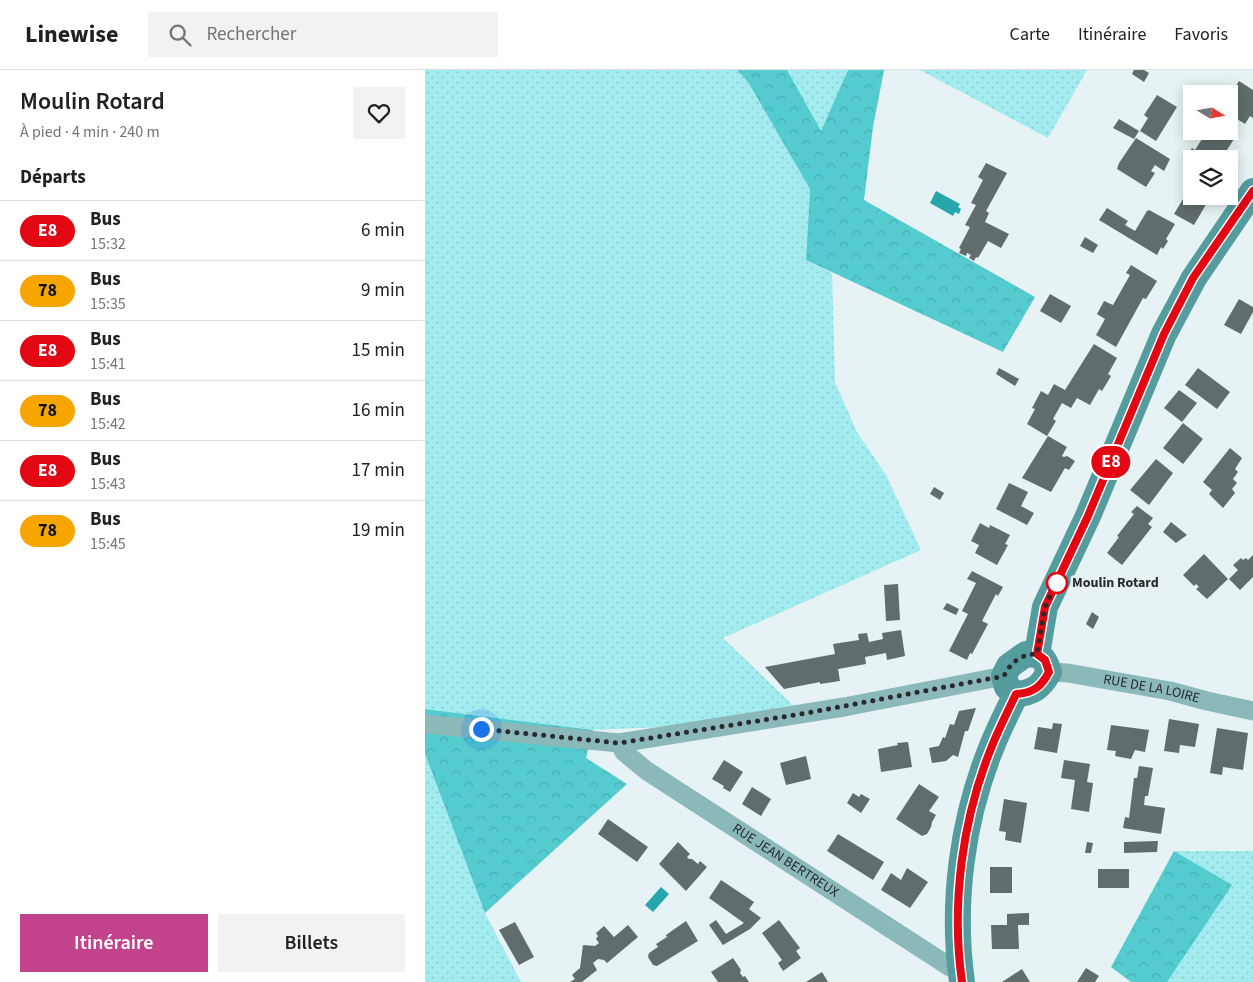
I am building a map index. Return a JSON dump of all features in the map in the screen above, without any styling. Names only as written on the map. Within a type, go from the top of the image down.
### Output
[{"type":"main road","points":[[961,974],[958,930],[962,861],[974,801],[1010,685],[1028,693],[1043,683],[1045,607],[1088,516],[1164,334],[1193,278],[1253,191]]},
{"type":"street","name":"RUE DE LA LOIRE","points":[[1043,663],[1068,674],[1170,691],[1253,711]]},
{"type":"street","points":[[425,724],[619,743],[807,713],[1010,685]]},
{"type":"street","name":"RUE JEAN BERTREUX","points":[[619,743],[624,752],[647,771],[961,974]]},
{"type":"shaded area","points":[[425,70],[737,70],[748,82],[810,189],[806,260],[832,273],[835,382],[857,432],[886,475],[921,550],[723,638],[793,705],[683,726],[593,730],[425,709]]},
{"type":"shaded area","points":[[787,70],[848,70],[821,132]]},
{"type":"shaded area","points":[[920,70],[1087,70],[1048,138]]},
{"type":"shaded area","points":[[936,191],[960,204],[958,207],[961,209],[959,214],[955,212],[953,216],[930,203]]},
{"type":"shaded area","points":[[425,754],[485,913],[521,982],[425,982]]},
{"type":"shaded area","points":[[1174,851],[1253,851],[1253,982],[1167,982],[1231,885]]},
{"type":"shaded area","points":[[661,887],[669,894],[653,912],[645,905]]},
{"type":"green space","points":[[737,70],[787,70],[821,131],[848,70],[884,70],[873,127],[864,200],[1035,297],[1003,352],[806,260],[810,189],[748,82]]},
{"type":"green space","points":[[425,709],[593,730],[586,758],[627,784],[485,913],[425,754]]},
{"type":"green space","points":[[1174,851],[1232,885],[1167,982],[1131,982],[1111,967]]},
{"type":"building","points":[[1134,70],[1144,70],[1149,73],[1144,82],[1132,74]]},
{"type":"building","points":[[1239,81],[1253,90],[1253,118],[1250,116],[1245,124],[1238,120],[1238,85],[1236,85]]},
{"type":"building","points":[[1157,95],[1177,107],[1156,141],[1140,131],[1148,118],[1144,115]]},
{"type":"building","points":[[1119,119],[1139,131],[1134,139],[1113,128]]},
{"type":"building","points":[[1136,138],[1170,159],[1164,171],[1155,165],[1151,171],[1155,173],[1146,187],[1117,169]]},
{"type":"building","points":[[1201,140],[1233,140],[1227,150],[1195,150]]},
{"type":"building","points":[[986,163],[1007,173],[986,211],[989,213],[985,222],[1009,234],[1001,248],[988,241],[978,258],[976,257],[974,261],[969,258],[971,255],[967,253],[966,256],[959,253],[961,249],[959,248],[970,227],[965,225],[976,205],[971,203],[983,180],[978,177]]},
{"type":"building","points":[[1183,199],[1183,205],[1206,205],[1194,225],[1174,214]]},
{"type":"building","points":[[1107,208],[1128,221],[1125,225],[1135,231],[1149,210],[1175,224],[1166,239],[1168,241],[1163,249],[1161,247],[1157,255],[1099,220]]},
{"type":"building","points":[[1085,237],[1098,245],[1093,253],[1080,246]]},
{"type":"building","points":[[1131,265],[1157,281],[1146,299],[1143,298],[1116,347],[1096,335],[1105,319],[1097,314],[1104,301],[1113,305],[1130,275],[1126,273]]},
{"type":"building","points":[[1050,294],[1071,306],[1061,323],[1040,311]]},
{"type":"building","points":[[1239,299],[1253,307],[1253,312],[1241,334],[1224,325]]},
{"type":"building","points":[[1094,344],[1117,358],[1108,374],[1111,376],[1102,391],[1099,389],[1090,405],[1077,398],[1071,408],[1062,403],[1053,419],[1056,421],[1047,436],[1027,424],[1035,409],[1032,408],[1041,391],[1048,395],[1054,384],[1065,390]]},
{"type":"building","points":[[999,368],[1019,379],[1015,386],[996,374]]},
{"type":"building","points":[[1198,368],[1230,392],[1217,409],[1185,385]]},
{"type":"building","points":[[1179,390],[1197,403],[1182,422],[1164,408]]},
{"type":"building","points":[[1183,423],[1203,439],[1183,464],[1163,448]]},
{"type":"building","points":[[1048,436],[1067,447],[1062,456],[1067,456],[1075,461],[1069,470],[1065,468],[1051,492],[1022,478]]},
{"type":"building","points":[[1230,448],[1242,458],[1235,469],[1238,472],[1233,479],[1237,483],[1232,489],[1235,493],[1223,508],[1209,494],[1212,490],[1203,482]]},
{"type":"building","points":[[1156,459],[1173,473],[1149,505],[1130,490]]},
{"type":"building","points":[[1009,483],[1028,492],[1021,506],[1034,513],[1027,525],[996,509]]},
{"type":"building","points":[[934,487],[944,493],[940,500],[930,494]]},
{"type":"building","points":[[1137,506],[1153,518],[1148,524],[1152,527],[1122,565],[1107,553],[1134,514],[1131,512]]},
{"type":"building","points":[[1171,522],[1187,535],[1176,543],[1163,532]]},
{"type":"building","points":[[980,523],[989,528],[990,525],[1010,535],[1005,544],[1008,545],[997,565],[975,553],[979,545],[971,541]]},
{"type":"building","points":[[1204,554],[1228,579],[1207,599],[1196,589],[1199,587],[1196,584],[1194,586],[1183,575]]},
{"type":"building","points":[[1253,555],[1253,577],[1240,590],[1229,579],[1238,570],[1233,565],[1241,558],[1248,560]]},
{"type":"building","points":[[972,571],[1003,587],[998,596],[996,594],[982,621],[988,624],[967,660],[949,651],[968,614],[962,611],[976,583],[967,579]]},
{"type":"building","points":[[898,584],[900,620],[886,621],[884,585]]},
{"type":"building","points":[[947,603],[959,609],[956,615],[943,609]]},
{"type":"building","points":[[1092,612],[1099,617],[1093,629],[1086,624]]},
{"type":"building","points":[[901,630],[905,656],[887,660],[886,653],[865,657],[866,664],[838,669],[840,681],[820,684],[820,682],[784,689],[765,667],[835,654],[833,644],[859,640],[858,634],[867,633],[869,642],[883,639],[882,633]]},
{"type":"building","points":[[976,708],[968,731],[965,731],[958,757],[953,755],[946,761],[932,763],[929,748],[939,746],[943,737],[945,738],[950,724],[954,725],[959,711]]},
{"type":"building","points":[[1169,719],[1199,724],[1195,747],[1180,745],[1179,753],[1164,751]]},
{"type":"building","points":[[1053,723],[1062,724],[1057,753],[1034,749],[1038,727],[1052,729]]},
{"type":"building","points":[[1111,725],[1149,730],[1145,752],[1135,750],[1131,759],[1115,756],[1116,751],[1107,750]]},
{"type":"building","points":[[1217,728],[1248,733],[1243,770],[1223,767],[1222,775],[1210,773]]},
{"type":"building","points":[[908,742],[912,767],[881,772],[878,749],[898,745],[897,743]]},
{"type":"building","points":[[806,756],[811,779],[786,785],[780,763]]},
{"type":"building","points":[[724,760],[743,772],[730,792],[712,779]]},
{"type":"building","points":[[1064,760],[1090,764],[1087,782],[1093,783],[1089,812],[1071,809],[1075,780],[1061,778]]},
{"type":"building","points":[[1139,766],[1153,768],[1148,796],[1145,796],[1144,805],[1165,808],[1161,834],[1123,828],[1125,817],[1129,818],[1134,778],[1137,778]]},
{"type":"building","points":[[919,784],[939,797],[929,811],[936,815],[931,827],[927,834],[922,836],[896,819]]},
{"type":"building","points":[[752,787],[771,799],[761,816],[742,804]]},
{"type":"building","points":[[853,793],[859,797],[861,794],[870,799],[861,813],[847,803]]},
{"type":"building","points":[[1004,799],[1027,803],[1021,843],[1005,840],[1006,832],[999,831]]},
{"type":"building","points":[[608,819],[648,847],[637,862],[598,834]]},
{"type":"building","points":[[838,834],[884,862],[873,880],[827,851]]},
{"type":"building","points":[[1158,841],[1157,852],[1124,853],[1124,842]]},
{"type":"building","points":[[678,842],[690,854],[687,857],[689,859],[698,864],[700,861],[707,867],[686,891],[659,864]]},
{"type":"building","points":[[1087,842],[1093,843],[1091,853],[1085,853]]},
{"type":"building","points":[[990,867],[1012,867],[1012,893],[990,893]]},
{"type":"building","points":[[907,868],[928,882],[910,908],[881,890],[891,873],[901,880]]},
{"type":"building","points":[[1098,869],[1129,869],[1129,888],[1098,888]]},
{"type":"building","points":[[721,880],[754,902],[749,909],[761,918],[750,929],[723,945],[709,925],[716,920],[726,934],[744,923],[709,898]]},
{"type":"building","points":[[1029,913],[1029,925],[1018,925],[1019,949],[992,949],[991,925],[1007,925],[1007,914]]},
{"type":"building","points":[[779,920],[800,948],[796,951],[801,958],[783,971],[778,963],[782,960],[762,933]]},
{"type":"building","points":[[686,921],[698,941],[657,966],[653,965],[648,957],[649,953],[658,947],[656,944],[667,937],[666,935]]},
{"type":"building","points":[[515,922],[534,957],[519,965],[499,930]]},
{"type":"building","points":[[628,925],[638,937],[607,963],[604,960],[598,959],[593,963],[597,970],[582,982],[570,982],[575,979],[572,975],[580,968],[583,945],[595,946],[599,943],[596,939],[598,936],[596,933],[604,926],[614,937]]},
{"type":"building","points":[[733,958],[741,970],[740,973],[749,982],[718,982],[711,972]]},
{"type":"building","points":[[1086,968],[1099,976],[1095,982],[1077,982]]},
{"type":"building","points":[[1022,969],[1030,982],[1002,982]]},
{"type":"building","points":[[822,972],[828,982],[806,982]]},
{"type":"bus line","name":"E8","points":[[962,982],[959,966],[958,930],[962,861],[974,801],[992,747],[1016,694],[1028,693],[1043,683],[1049,672],[1045,660],[1037,654],[1045,607],[1088,516],[1164,334],[1193,278],[1253,191]]},
{"type":"place","name":"Moulin Rotard","points":[[1057,583]]},
{"type":"route","points":[[481,729],[619,743],[733,726],[1004,676],[1009,666],[1026,654],[1037,654],[1045,607],[1059,577],[1057,583]]}]
